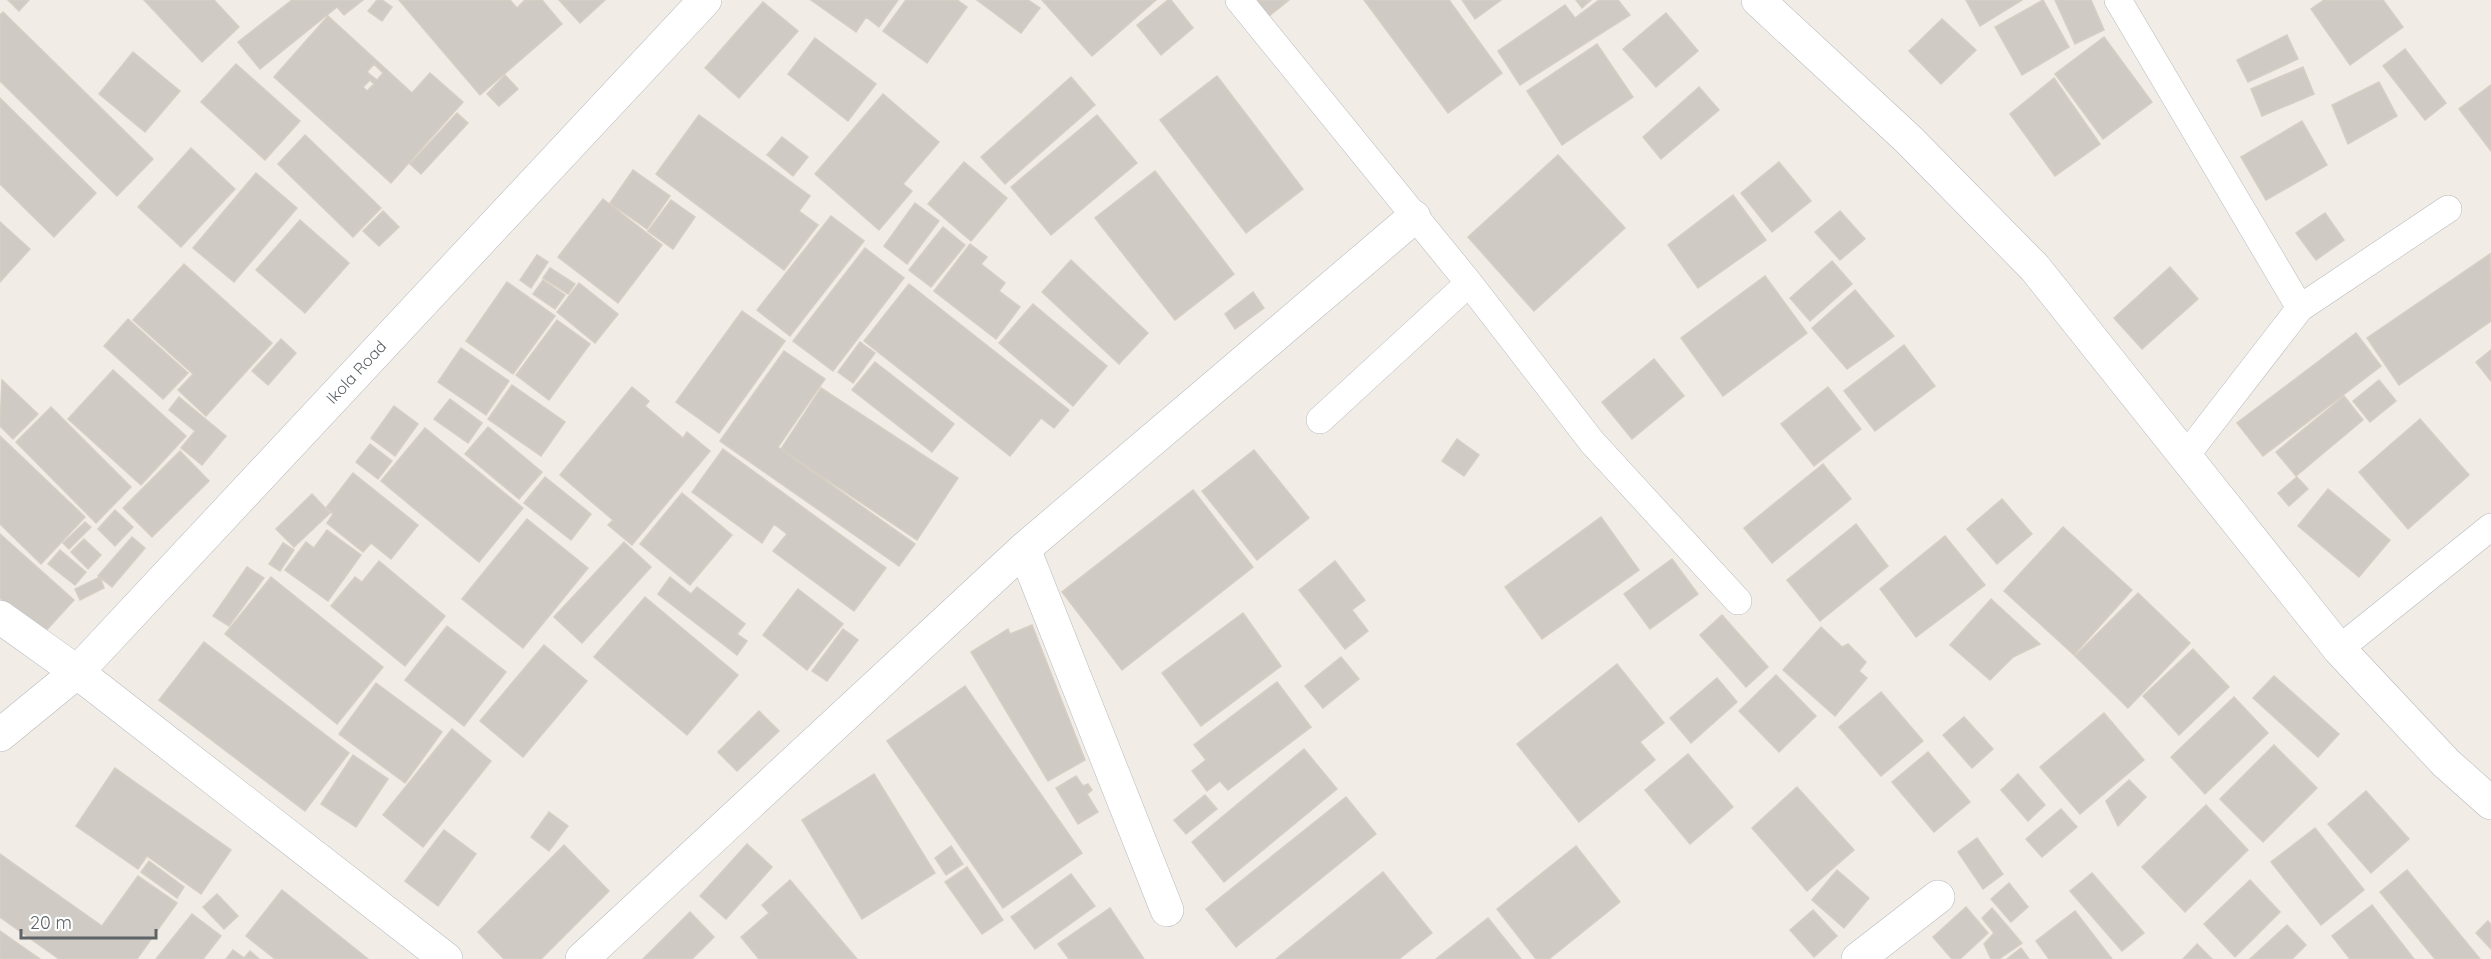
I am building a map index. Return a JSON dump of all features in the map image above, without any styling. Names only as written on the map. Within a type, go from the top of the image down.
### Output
[{"type":"street","name":"Ikola Road","points":[[0,735],[77,672],[705,0]]},
{"type":"street","points":[[1770,3],[2035,268],[2184,458],[2339,649],[2446,763],[2491,803]]},
{"type":"street","points":[[582,959],[1024,549],[1414,217]]},
{"type":"street","points":[[1024,549],[1167,910]]},
{"type":"street","points":[[0,617],[77,672],[446,959]]},
{"type":"street","points":[[1858,959],[1938,897]]},
{"type":"lane","points":[[1239,0],[1469,283],[1592,442],[1738,600]]},
{"type":"lane","points":[[2118,0],[2300,308]]},
{"type":"lane","points":[[2184,458],[2300,308],[2448,209]]},
{"type":"lane","points":[[1320,420],[1469,283]]},
{"type":"lane","points":[[2339,649],[2491,527]]},
{"type":"building","points":[[8,0],[29,0],[19,11]]},
{"type":"building","points":[[144,0],[214,0],[239,27],[202,62]]},
{"type":"building","points":[[292,0],[363,0],[344,15],[337,7],[260,69],[238,42]]},
{"type":"building","points":[[377,0],[382,0],[392,7],[382,21],[368,11]]},
{"type":"building","points":[[399,0],[510,0],[517,8],[525,0],[542,0],[562,24],[480,95]]},
{"type":"building","points":[[559,0],[605,0],[580,23]]},
{"type":"building","points":[[811,0],[898,0],[879,27],[866,17],[856,32]]},
{"type":"building","points":[[906,0],[957,0],[967,7],[927,63],[883,31]]},
{"type":"building","points":[[977,0],[1028,0],[1040,8],[1021,33]]},
{"type":"building","points":[[1042,0],[1156,0],[1092,56]]},
{"type":"building","points":[[1171,0],[1193,28],[1161,55],[1137,25]]},
{"type":"building","points":[[1248,0],[1289,0],[1264,20]]},
{"type":"building","points":[[1364,0],[1449,0],[1502,73],[1448,113]]},
{"type":"building","points":[[1462,0],[1501,0],[1475,19]]},
{"type":"building","points":[[1576,0],[1591,0],[1582,8]]},
{"type":"building","points":[[1599,0],[1618,0],[1630,15],[1520,85],[1498,51],[1565,5],[1575,18]]},
{"type":"building","points":[[1966,0],[2022,0],[1980,26]]},
{"type":"building","points":[[2043,0],[2069,47],[2022,75],[1995,27]]},
{"type":"building","points":[[2055,0],[2091,0],[2104,30],[2075,44]]},
{"type":"building","points":[[2324,0],[2383,0],[2403,27],[2350,65],[2311,9]]},
{"type":"building","points":[[763,2],[798,31],[739,98],[705,68]]},
{"type":"building","points":[[3,12],[153,159],[117,196],[0,81],[0,15]]},
{"type":"building","points":[[1666,13],[1698,51],[1656,87],[1623,49]]},
{"type":"building","points":[[328,16],[412,93],[430,73],[463,102],[391,183],[274,77]],"holes":[[[374,64],[383,73],[377,80],[367,72]],[[370,80],[374,84],[367,91],[363,87]]]},
{"type":"building","points":[[1942,19],[1976,50],[1941,84],[1909,51]]},
{"type":"building","points":[[2287,35],[2298,59],[2248,82],[2237,60]]},
{"type":"building","points":[[2104,37],[2152,102],[2103,139],[2055,74]]},
{"type":"building","points":[[815,38],[876,84],[848,121],[788,74]]},
{"type":"building","points":[[1597,44],[1633,97],[1562,145],[1527,91]]},
{"type":"building","points":[[2405,49],[2446,103],[2425,120],[2383,66]]},
{"type":"building","points":[[133,52],[180,91],[145,132],[99,94]]},
{"type":"building","points":[[236,64],[300,121],[265,160],[201,102]]},
{"type":"building","points":[[2303,67],[2314,94],[2262,116],[2251,89]]},
{"type":"building","points":[[505,75],[518,89],[499,106],[487,94]]},
{"type":"building","points":[[1217,76],[1303,189],[1246,233],[1160,120]]},
{"type":"building","points":[[1071,77],[1095,105],[1005,184],[981,157]]},
{"type":"building","points":[[2054,78],[2100,144],[2055,176],[2010,114]]},
{"type":"building","points":[[2379,82],[2397,116],[2348,144],[2332,105]]},
{"type":"building","points":[[2491,85],[2491,151],[2459,109]]},
{"type":"building","points":[[1699,87],[1719,110],[1661,159],[1643,137]]},
{"type":"building","points":[[883,94],[939,142],[903,184],[912,191],[879,230],[815,174]]},
{"type":"building","points":[[0,98],[96,193],[54,237],[0,184]]},
{"type":"building","points":[[457,113],[468,123],[421,174],[410,164]]},
{"type":"building","points":[[699,115],[810,196],[799,211],[818,225],[784,270],[656,174]]},
{"type":"building","points":[[1097,115],[1137,163],[1051,235],[1011,187]]},
{"type":"building","points":[[2302,121],[2327,165],[2266,200],[2241,157]]},
{"type":"building","points":[[305,135],[381,208],[353,237],[278,164]]},
{"type":"building","points":[[782,137],[808,157],[793,176],[767,155]]},
{"type":"building","points":[[191,148],[235,189],[181,247],[138,207]]},
{"type":"building","points":[[1558,155],[1625,228],[1534,311],[1468,237]]},
{"type":"building","points":[[964,162],[1007,198],[971,241],[928,204]]},
{"type":"building","points":[[1779,162],[1811,201],[1772,232],[1741,193]]},
{"type":"building","points":[[633,170],[670,196],[647,229],[610,203]]},
{"type":"building","points":[[1155,171],[1234,274],[1175,320],[1095,218]]},
{"type":"building","points":[[256,173],[297,208],[234,282],[193,248]]},
{"type":"building","points":[[1733,195],[1766,240],[1698,288],[1668,245]]},
{"type":"building","points":[[603,199],[662,245],[618,303],[558,257]]},
{"type":"building","points":[[671,200],[695,217],[673,249],[648,231]]},
{"type":"building","points":[[915,203],[939,221],[907,264],[884,246]]},
{"type":"building","points":[[383,211],[399,227],[379,246],[363,231]]},
{"type":"building","points":[[1840,211],[1865,239],[1840,260],[1815,232]]},
{"type":"building","points":[[2325,213],[2344,240],[2316,260],[2296,233]]},
{"type":"building","points":[[831,216],[864,241],[790,336],[757,310]]},
{"type":"building","points":[[300,220],[349,263],[305,313],[256,270]]},
{"type":"building","points":[[0,222],[30,249],[0,282]]},
{"type":"building","points":[[943,227],[965,245],[931,287],[909,270]]},
{"type":"building","points":[[970,244],[987,257],[981,264],[1005,283],[999,291],[1020,307],[996,339],[934,291]]},
{"type":"building","points":[[865,248],[904,278],[833,371],[793,341]]},
{"type":"building","points":[[2490,254],[2491,321],[2399,385],[2367,338]]},
{"type":"building","points":[[537,255],[548,262],[531,288],[520,280]]},
{"type":"building","points":[[1071,260],[1148,333],[1119,364],[1042,292]]},
{"type":"building","points":[[1832,261],[1852,284],[1810,321],[1790,298]]},
{"type":"building","points":[[184,264],[272,343],[206,416],[178,390],[193,374],[133,320]]},
{"type":"building","points":[[2170,267],[2198,299],[2142,349],[2114,318]]},
{"type":"building","points":[[550,268],[575,284],[568,294],[543,278]]},
{"type":"building","points":[[1765,276],[1807,333],[1723,396],[1681,338]]},
{"type":"building","points":[[543,280],[565,295],[555,309],[533,294]]},
{"type":"building","points":[[507,282],[555,316],[513,374],[466,341]]},
{"type":"building","points":[[579,283],[618,314],[595,343],[557,312]]},
{"type":"building","points":[[909,284],[1069,410],[1054,428],[1041,418],[1010,456],[864,341]]},
{"type":"building","points":[[1855,290],[1894,336],[1847,369],[1812,328]]},
{"type":"building","points":[[1253,292],[1264,308],[1235,329],[1225,314]]},
{"type":"building","points":[[1033,304],[1107,366],[1073,406],[999,343]]},
{"type":"building","points":[[742,311],[785,341],[719,433],[676,402]]},
{"type":"building","points":[[128,319],[188,373],[163,399],[104,346]]},
{"type":"building","points":[[557,320],[590,344],[549,400],[516,375]]},
{"type":"building","points":[[2356,333],[2381,366],[2263,456],[2237,423]]},
{"type":"building","points":[[281,339],[296,353],[268,385],[252,371]]},
{"type":"building","points":[[860,342],[875,353],[853,383],[838,372]]},
{"type":"building","points":[[1904,345],[1935,386],[1875,431],[1844,391]]},
{"type":"building","points":[[461,348],[509,381],[486,415],[438,382]]},
{"type":"building","points":[[2491,350],[2491,381],[2476,362]]},
{"type":"building","points":[[784,351],[825,379],[778,447],[915,544],[899,566],[720,441]]},
{"type":"building","points":[[1654,359],[1684,396],[1632,439],[1602,402]]},
{"type":"building","points":[[875,362],[954,424],[932,452],[852,390]]},
{"type":"building","points":[[113,370],[186,436],[141,485],[68,419]]},
{"type":"building","points":[[2,380],[38,414],[13,439],[0,426]]},
{"type":"building","points":[[2379,380],[2396,401],[2370,422],[2353,401]]},
{"type":"building","points":[[512,385],[565,422],[541,456],[488,419]]},
{"type":"building","points":[[632,387],[649,401],[645,406],[683,438],[687,432],[710,451],[632,545],[608,525],[613,520],[560,475]]},
{"type":"building","points":[[1828,387],[1861,429],[1814,466],[1781,424]]},
{"type":"building","points":[[821,388],[958,478],[917,540],[781,449]]},
{"type":"building","points":[[2344,396],[2363,420],[2296,476],[2276,452]]},
{"type":"building","points":[[179,397],[226,436],[202,465],[181,448],[195,431],[169,410]]},
{"type":"building","points":[[450,399],[482,423],[468,443],[434,419]]},
{"type":"building","points":[[394,406],[418,424],[395,456],[371,438]]},
{"type":"building","points":[[51,407],[131,487],[96,523],[16,442]]},
{"type":"building","points":[[2420,419],[2469,475],[2408,529],[2359,472]]},
{"type":"building","points":[[488,427],[542,472],[519,499],[465,454]]},
{"type":"building","points":[[425,428],[523,508],[479,562],[381,481]]},
{"type":"building","points":[[0,436],[85,517],[41,564],[0,524]]},
{"type":"building","points":[[1457,439],[1479,455],[1464,476],[1442,461]]},
{"type":"building","points":[[370,444],[392,461],[378,479],[356,462]]},
{"type":"building","points":[[723,449],[886,568],[854,611],[773,551],[787,534],[774,524],[762,543],[692,492]]},
{"type":"building","points":[[1254,450],[1309,518],[1257,560],[1202,491]]},
{"type":"building","points":[[180,451],[209,481],[152,537],[123,508]]},
{"type":"building","points":[[1823,464],[1851,499],[1772,563],[1744,528]]},
{"type":"building","points":[[353,473],[418,525],[391,559],[371,543],[363,552],[327,523],[333,514],[326,508]]},
{"type":"building","points":[[545,477],[591,514],[571,540],[524,503]]},
{"type":"building","points":[[2297,477],[2308,489],[2289,506],[2278,493]]},
{"type":"building","points":[[2328,489],[2390,540],[2359,577],[2298,526]]},
{"type":"building","points":[[1193,490],[1253,567],[1122,670],[1062,592]]},
{"type":"building","points":[[682,493],[732,535],[690,585],[640,544]]},
{"type":"building","points":[[312,494],[330,513],[294,547],[276,529]]},
{"type":"building","points":[[2002,499],[2032,534],[1997,564],[1967,529]]},
{"type":"building","points":[[115,510],[133,527],[115,546],[98,529]]},
{"type":"building","points":[[1601,517],[1639,570],[1542,639],[1505,587]]},
{"type":"building","points":[[527,519],[588,568],[523,648],[462,599]]},
{"type":"building","points":[[85,522],[91,527],[69,549],[63,543]]},
{"type":"building","points":[[1856,524],[1888,566],[1820,621],[1787,580]]},
{"type":"building","points":[[2063,527],[2132,590],[2074,655],[2004,591]]},
{"type":"building","points":[[327,530],[361,555],[328,601],[285,570],[306,542],[314,548]]},
{"type":"building","points":[[0,534],[74,600],[42,635],[0,598]]},
{"type":"building","points":[[1945,536],[1985,585],[1916,637],[1880,589]]},
{"type":"building","points":[[132,537],[145,548],[112,587],[98,576]]},
{"type":"building","points":[[84,539],[101,555],[88,569],[71,552]]},
{"type":"building","points":[[624,542],[651,567],[582,643],[554,617]]},
{"type":"building","points":[[283,543],[294,550],[280,571],[269,564]]},
{"type":"building","points":[[60,550],[86,572],[75,585],[48,564]]},
{"type":"building","points":[[1672,559],[1698,594],[1650,629],[1624,594]]},
{"type":"building","points":[[379,561],[445,616],[405,666],[331,606],[355,577],[362,582]]},
{"type":"building","points":[[1335,561],[1365,600],[1352,610],[1368,631],[1345,649],[1299,590]]},
{"type":"building","points":[[247,567],[264,578],[229,626],[213,616]]},
{"type":"building","points":[[100,577],[104,588],[80,600],[75,589]]},
{"type":"building","points":[[271,577],[383,667],[337,724],[225,634]]},
{"type":"building","points":[[670,577],[691,594],[697,587],[745,624],[737,634],[747,641],[737,655],[658,594]]},
{"type":"building","points":[[798,589],[843,624],[807,670],[763,635]]},
{"type":"building","points":[[2138,593],[2190,643],[2128,708],[2075,656]]},
{"type":"building","points":[[645,597],[738,675],[687,735],[594,657]]},
{"type":"building","points":[[1991,599],[2040,644],[2013,657],[1990,680],[1950,645]]},
{"type":"building","points":[[1243,613],[1281,666],[1201,726],[1162,673]]},
{"type":"building","points":[[1722,615],[1768,667],[1746,687],[1700,635]]},
{"type":"building","points":[[1032,625],[1085,760],[1048,781],[971,652],[1008,629],[1010,634]]},
{"type":"building","points":[[447,626],[506,672],[464,726],[405,680]]},
{"type":"building","points":[[1821,627],[1842,647],[1848,644],[1866,662],[1859,671],[1867,678],[1835,716],[1783,670]]},
{"type":"building","points":[[843,629],[858,640],[827,681],[812,671]]},
{"type":"building","points":[[204,642],[349,753],[305,811],[159,700]]},
{"type":"building","points":[[544,645],[587,681],[523,757],[480,721]]},
{"type":"building","points":[[2193,649],[2229,687],[2179,735],[2143,696]]},
{"type":"building","points":[[1341,657],[1359,679],[1323,708],[1305,686]]},
{"type":"building","points":[[1617,664],[1664,723],[1640,742],[1655,760],[1579,822],[1517,744]]},
{"type":"building","points":[[1776,675],[1816,716],[1779,752],[1739,711]]},
{"type":"building","points":[[2274,676],[2339,734],[2318,757],[2253,698]]},
{"type":"building","points":[[1717,678],[1737,702],[1691,743],[1670,718]]},
{"type":"building","points":[[1277,682],[1311,727],[1228,790],[1220,781],[1207,791],[1192,771],[1206,760],[1194,745]]},
{"type":"building","points":[[376,683],[442,732],[405,783],[339,734]]},
{"type":"building","points":[[965,686],[1082,853],[1003,908],[887,741]]},
{"type":"building","points":[[1881,692],[1923,741],[1881,776],[1839,727]]},
{"type":"building","points":[[2234,697],[2268,733],[2205,794],[2171,757]]},
{"type":"building","points":[[759,711],[779,731],[737,771],[718,752]]},
{"type":"building","points":[[2104,713],[2144,760],[2080,814],[2040,767]]},
{"type":"building","points":[[1964,717],[1993,749],[1972,768],[1943,735]]},
{"type":"building","points":[[452,729],[491,761],[423,847],[383,815]]},
{"type":"building","points":[[2274,745],[2317,788],[2263,842],[2220,799]]},
{"type":"building","points":[[1304,749],[1337,789],[1224,882],[1192,842]]},
{"type":"building","points":[[1928,752],[1970,802],[1934,832],[1892,782]]},
{"type":"building","points":[[1688,754],[1733,807],[1690,844],[1645,790]]},
{"type":"building","points":[[353,755],[388,779],[356,827],[321,804]]},
{"type":"building","points":[[115,768],[231,850],[201,894],[147,856],[138,869],[76,826]]},
{"type":"building","points":[[874,774],[935,873],[862,919],[802,820]]},
{"type":"building","points":[[2018,774],[2045,805],[2028,821],[2001,790]]},
{"type":"building","points":[[1076,776],[1083,786],[1088,784],[1092,790],[1087,794],[1098,812],[1078,824],[1056,788]]},
{"type":"building","points":[[2129,780],[2146,797],[2118,826],[2106,801]]},
{"type":"building","points":[[1797,787],[1854,850],[1807,891],[1752,828]]},
{"type":"building","points":[[2366,791],[2409,839],[2371,873],[2328,824]]},
{"type":"building","points":[[1205,795],[1217,809],[1186,834],[1174,820]]},
{"type":"building","points":[[1346,797],[1376,834],[1236,947],[1206,909]]},
{"type":"building","points":[[2206,805],[2248,850],[2185,912],[2142,867]]},
{"type":"building","points":[[2061,809],[2077,827],[2042,857],[2026,839]]},
{"type":"building","points":[[549,812],[568,826],[549,851],[531,837]]},
{"type":"building","points":[[2315,828],[2364,890],[2321,925],[2271,862]]},
{"type":"building","points":[[444,830],[476,854],[438,906],[405,881]]},
{"type":"building","points":[[1977,838],[2003,874],[1983,889],[1958,852]]},
{"type":"building","points":[[747,844],[772,867],[726,919],[700,896]]},
{"type":"building","points":[[564,845],[609,891],[541,959],[504,959],[478,932]]},
{"type":"building","points":[[951,846],[963,864],[946,875],[935,858]]},
{"type":"building","points":[[1576,846],[1620,902],[1549,959],[1536,959],[1497,909]]},
{"type":"building","points":[[0,854],[102,926],[138,876],[177,903],[137,959],[59,959],[0,917]]},
{"type":"building","points":[[149,861],[184,887],[177,898],[141,872]]},
{"type":"building","points":[[967,867],[1003,920],[982,934],[945,882]]},
{"type":"building","points":[[1837,870],[1869,898],[1844,928],[1812,900]]},
{"type":"building","points":[[2407,870],[2480,959],[2435,959],[2380,892]]},
{"type":"building","points":[[1383,872],[1432,933],[1399,959],[1276,959]]},
{"type":"building","points":[[2092,873],[2144,933],[2122,951],[2070,891]]},
{"type":"building","points":[[1071,874],[1095,906],[1035,949],[1011,917]]},
{"type":"building","points":[[790,880],[857,959],[759,959],[741,937],[769,913],[762,905]]},
{"type":"building","points":[[2250,880],[2280,912],[2235,957],[2204,924]]},
{"type":"building","points":[[2009,883],[2028,907],[2011,922],[1991,899]]},
{"type":"building","points":[[282,890],[368,959],[275,959],[246,936]]},
{"type":"building","points":[[217,894],[238,916],[224,929],[203,907]]},
{"type":"building","points":[[2372,905],[2414,959],[2350,959],[2332,936]]},
{"type":"building","points":[[1966,907],[1988,933],[1960,959],[1952,959],[1933,937]]},
{"type":"building","points":[[1110,908],[1144,959],[1069,959],[1058,944]]},
{"type":"building","points":[[1992,908],[2022,943],[1999,959],[1991,959],[1984,944],[1994,933],[1982,918]]},
{"type":"building","points":[[1813,910],[1837,936],[1814,957],[1790,930]]},
{"type":"building","points":[[2075,911],[2112,959],[2049,959],[2036,941]]},
{"type":"building","points":[[690,912],[714,937],[692,959],[643,959]]},
{"type":"building","points":[[192,914],[221,936],[203,959],[156,959]]},
{"type":"building","points":[[1488,918],[1521,959],[1436,959]]},
{"type":"building","points":[[2488,921],[2491,925],[2491,949],[2476,933]]},
{"type":"building","points":[[2287,925],[2306,945],[2292,959],[2250,959]]},
{"type":"building","points":[[0,931],[40,959],[0,959]]},
{"type":"building","points":[[2197,944],[2212,959],[2183,959]]},
{"type":"building","points":[[2021,948],[2029,959],[2007,959]]},
{"type":"building","points":[[233,950],[244,958],[250,951],[259,959],[226,959]]}]
